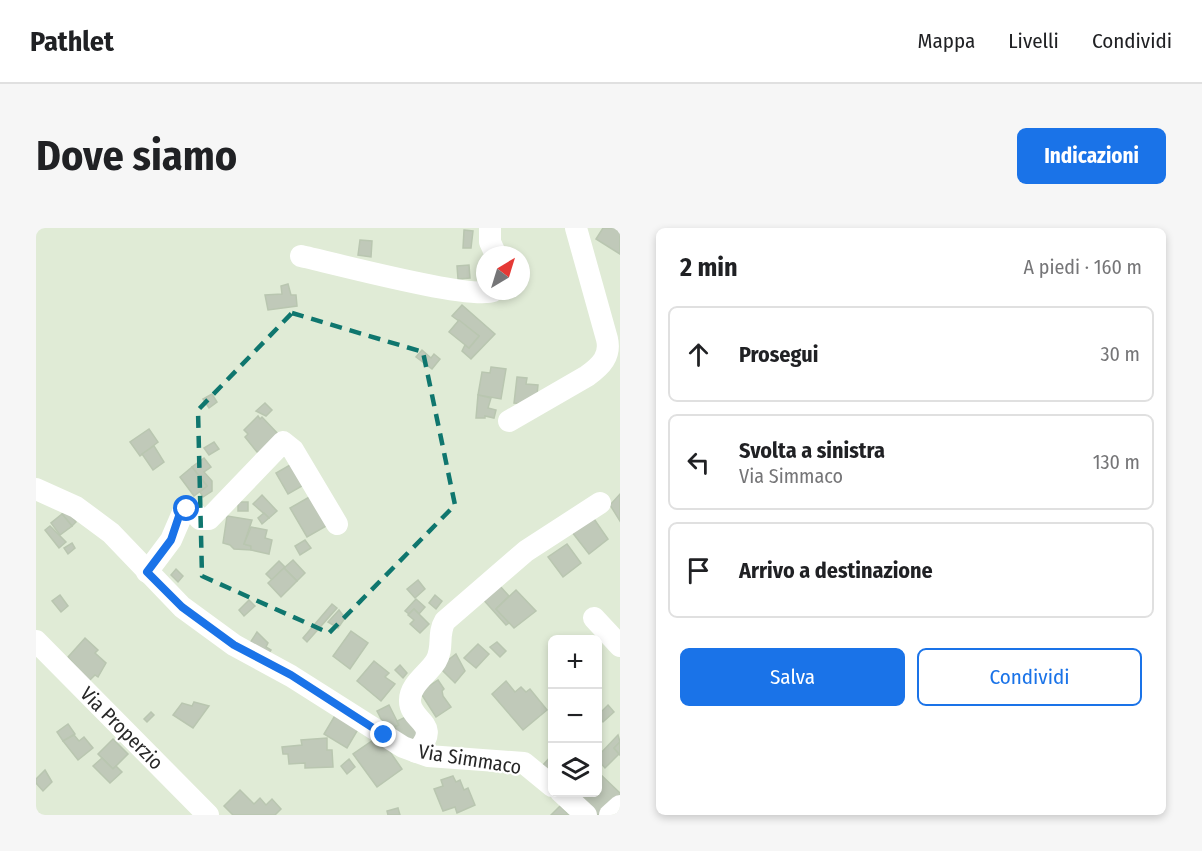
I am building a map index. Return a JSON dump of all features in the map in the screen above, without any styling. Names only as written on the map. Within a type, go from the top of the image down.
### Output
[{"type":"street","points":[[490,228],[492,246]]},
{"type":"street","points":[[509,421],[598,368],[607,354],[607,339],[576,228]]},
{"type":"street","points":[[301,256],[457,290],[476,292]]},
{"type":"street","points":[[147,572],[171,540],[184,510],[192,510],[200,519],[209,519],[283,442],[293,450],[338,525]]},
{"type":"street","name":"Via Simmaco","points":[[36,489],[76,507],[111,533],[182,607],[234,645],[291,675],[403,747],[428,756],[524,764],[548,783]]},
{"type":"street","points":[[416,752],[424,744],[427,734],[426,726],[411,707],[411,693],[436,662],[440,649],[440,629],[445,621],[526,551],[600,503]]},
{"type":"street","points":[[594,618],[620,646]]},
{"type":"street","name":"Via Properzio","points":[[36,641],[208,815]]},
{"type":"street","points":[[566,797],[586,815]]},
{"type":"street","points":[[610,815],[620,806]]},
{"type":"highlighted area","points":[[292,313],[423,352],[455,505],[329,633],[202,576],[198,410]]},
{"type":"building","points":[[603,228],[620,228],[620,254],[596,239]]},
{"type":"building","points":[[464,230],[473,231],[471,248],[463,248]]},
{"type":"building","points":[[360,240],[372,241],[371,257],[358,255]]},
{"type":"building","points":[[469,265],[470,278],[458,279],[457,266]]},
{"type":"building","points":[[288,284],[291,295],[296,295],[297,306],[268,310],[265,295],[282,294],[281,286]]},
{"type":"building","points":[[462,305],[495,334],[471,359],[462,351],[465,345],[469,348],[479,336],[452,316]]},
{"type":"building","points":[[459,320],[479,336],[469,348],[449,332]]},
{"type":"building","points":[[422,350],[431,358],[434,354],[440,359],[432,369],[416,357]]},
{"type":"building","points":[[491,367],[506,369],[501,399],[478,395],[482,372],[490,373]]},
{"type":"building","points":[[517,377],[527,378],[526,384],[538,385],[536,405],[514,403]]},
{"type":"building","points":[[212,394],[217,402],[209,408],[203,399]]},
{"type":"building","points":[[478,395],[491,398],[488,408],[496,410],[494,418],[485,416],[485,418],[476,418]]},
{"type":"building","points":[[265,403],[272,410],[266,416],[256,411]]},
{"type":"building","points":[[258,416],[260,419],[262,417],[280,436],[261,452],[257,452],[245,437],[248,434],[244,430]]},
{"type":"building","points":[[149,429],[158,442],[140,456],[130,442]]},
{"type":"building","points":[[214,442],[219,449],[209,455],[204,448]]},
{"type":"building","points":[[154,446],[164,462],[153,470],[142,454]]},
{"type":"building","points":[[204,458],[211,467],[204,472],[212,481],[212,491],[203,497],[200,492],[207,486],[192,467]]},
{"type":"building","points":[[297,461],[309,482],[288,494],[276,473]]},
{"type":"building","points":[[192,467],[207,486],[194,496],[180,477]]},
{"type":"building","points":[[620,494],[620,521],[610,505]]},
{"type":"building","points":[[262,495],[277,511],[269,518],[253,504]]},
{"type":"building","points":[[311,496],[328,525],[307,537],[290,508]]},
{"type":"building","points":[[238,502],[248,502],[248,511],[238,511]]},
{"type":"building","points":[[67,510],[76,522],[72,526],[62,514]]},
{"type":"building","points":[[264,513],[269,518],[262,524],[258,518]]},
{"type":"building","points":[[62,514],[72,526],[60,535],[51,523]]},
{"type":"building","points":[[227,516],[252,520],[244,544],[251,546],[251,550],[234,549],[223,543]]},
{"type":"building","points":[[592,516],[608,539],[589,554],[572,532]]},
{"type":"building","points":[[50,526],[66,542],[59,548],[45,530]]},
{"type":"building","points":[[251,527],[267,530],[265,538],[272,540],[269,554],[251,550],[251,546],[244,544]]},
{"type":"building","points":[[305,540],[311,548],[300,555],[295,546]]},
{"type":"building","points":[[72,543],[75,548],[68,554],[64,548]]},
{"type":"building","points":[[567,544],[581,563],[563,577],[548,557]]},
{"type":"building","points":[[293,560],[305,573],[297,581],[284,568]]},
{"type":"building","points":[[279,561],[285,567],[272,580],[266,574]]},
{"type":"building","points":[[284,568],[297,581],[281,597],[268,583]]},
{"type":"building","points":[[176,569],[183,576],[178,582],[171,575]]},
{"type":"building","points":[[418,580],[425,589],[415,598],[407,589]]},
{"type":"building","points":[[499,585],[509,596],[496,609],[509,623],[506,625],[480,596]]},
{"type":"building","points":[[516,590],[536,611],[514,628],[496,609]]},
{"type":"building","points":[[60,595],[68,606],[61,612],[52,601]]},
{"type":"building","points":[[435,595],[442,601],[436,609],[429,603]]},
{"type":"building","points":[[416,599],[425,607],[419,614],[414,609],[409,614],[405,611]]},
{"type":"building","points":[[249,600],[255,606],[244,616],[239,610]]},
{"type":"building","points":[[332,604],[337,608],[307,642],[303,638]]},
{"type":"building","points":[[414,609],[429,624],[420,633],[410,624],[414,620],[408,615]]},
{"type":"building","points":[[339,610],[345,618],[338,628],[328,622]]},
{"type":"building","points":[[351,631],[368,643],[350,669],[333,656]]},
{"type":"building","points":[[257,632],[268,643],[266,647],[271,650],[267,656],[248,646]]},
{"type":"building","points":[[85,638],[98,650],[95,653],[106,663],[98,677],[95,675],[88,682],[68,657]]},
{"type":"building","points":[[497,642],[506,651],[500,657],[490,647]]},
{"type":"building","points":[[478,644],[489,654],[476,668],[464,658]]},
{"type":"building","points":[[456,654],[465,671],[455,683],[439,667]]},
{"type":"building","points":[[374,661],[389,673],[385,677],[395,684],[381,701],[357,681]]},
{"type":"building","points":[[400,665],[407,673],[403,678],[395,670]]},
{"type":"building","points":[[438,680],[444,689],[443,696],[451,707],[436,717],[420,692]]},
{"type":"building","points":[[506,681],[515,692],[521,687],[526,692],[530,689],[547,710],[523,730],[492,694]]},
{"type":"building","points":[[194,702],[209,706],[193,728],[173,715],[182,703],[192,706]]},
{"type":"building","points":[[389,705],[399,725],[387,730],[377,711]]},
{"type":"building","points":[[608,705],[614,712],[603,722],[602,711]]},
{"type":"building","points":[[151,712],[154,715],[147,722],[144,719]]},
{"type":"building","points":[[337,712],[360,726],[347,748],[324,734]]},
{"type":"building","points":[[410,715],[421,736],[407,743],[390,729],[399,725],[397,721]]},
{"type":"building","points":[[68,724],[75,734],[63,741],[57,732]]},
{"type":"building","points":[[74,735],[79,741],[84,737],[93,748],[78,760],[63,741]]},
{"type":"building","points":[[618,735],[620,742],[614,748],[619,754],[605,768],[602,765],[602,752]]},
{"type":"building","points":[[379,736],[402,769],[377,787],[353,754]]},
{"type":"building","points":[[327,738],[327,750],[332,750],[333,767],[305,768],[305,763],[289,764],[288,754],[283,754],[282,747],[302,745],[301,740]]},
{"type":"building","points":[[113,739],[128,754],[113,769],[98,754]]},
{"type":"building","points":[[620,742],[620,755],[614,748]]},
{"type":"building","points":[[102,758],[113,769],[116,766],[122,772],[110,783],[93,766]]},
{"type":"building","points":[[349,759],[355,767],[347,774],[341,766]]},
{"type":"building","points":[[548,759],[548,770],[543,765]]},
{"type":"building","points":[[45,770],[52,782],[43,791],[36,783],[36,779]]},
{"type":"building","points":[[453,776],[456,782],[460,780],[464,790],[468,788],[475,805],[457,813],[455,807],[443,811],[434,789],[443,786],[441,780]]},
{"type":"building","points":[[602,776],[620,793],[620,799],[600,815],[596,815],[577,797],[602,797]]},
{"type":"building","points":[[240,790],[254,804],[260,798],[266,805],[272,799],[281,809],[275,815],[233,815],[224,806]]},
{"type":"building","points":[[560,806],[567,813],[572,808],[579,815],[551,815]]},
{"type":"building","points":[[398,808],[400,815],[388,815],[387,811]]},
{"type":"route","points":[[187,509],[180,513],[171,540],[147,572],[182,607],[234,645],[291,675],[384,735]]}]
